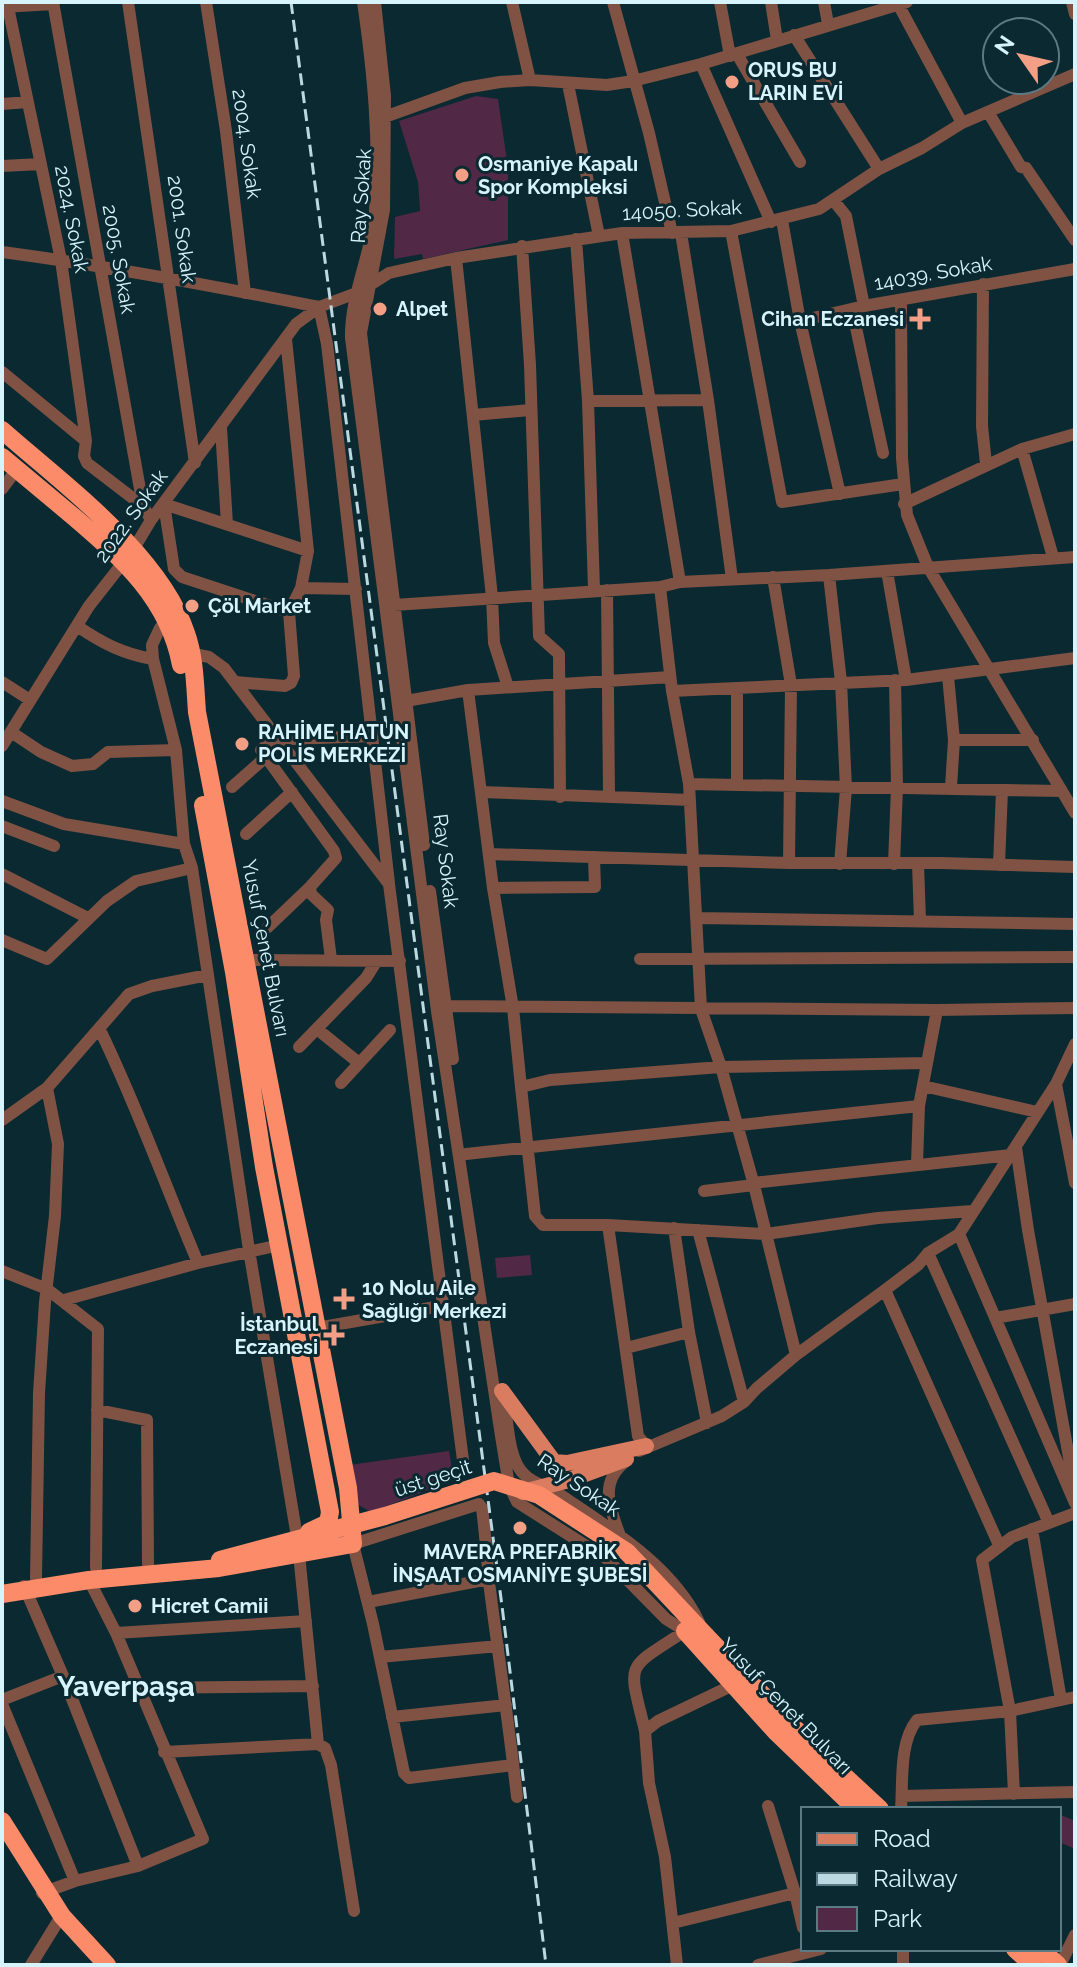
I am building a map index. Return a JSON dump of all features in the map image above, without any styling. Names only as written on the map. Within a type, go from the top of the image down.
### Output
[{"type":"highway","name":"Yusuf Çenet Bulvarı","points":[[2,430],[165,590],[183,624],[213,869],[234,972],[264,1167],[330,1512],[328,1523],[298,1546]]},
{"type":"highway","name":"Yusuf Çenet Bulvarı","points":[[9,463],[128,555]]},
{"type":"highway","name":"Yusuf Çenet Bulvarı","points":[[185,652],[348,1488],[353,1544]]},
{"type":"highway","name":"üst geçit","points":[[220,1564],[494,1481],[539,1495],[627,1552],[706,1636]]},
{"type":"highway","name":"Yusuf Çenet Bulvarı","points":[[220,1564],[392,1527],[496,1493],[533,1501],[619,1562],[799,1756],[854,1807]]},
{"type":"highway","points":[[93,1574],[220,1564],[298,1546],[353,1544]]},
{"type":"highway","points":[[2,1586],[148,1564],[220,1564]]},
{"type":"highway","points":[[2,1594],[29,1584]]},
{"type":"highway","name":"Yusuf Çenet Bulvarı","points":[[706,1636],[812,1746],[878,1807]]},
{"type":"highway","points":[[2,1824],[62,1919],[105,1965]]},
{"type":"highway","points":[[44,1892],[105,1965]]},
{"type":"highway","points":[[1017,1951],[1033,1965]]},
{"type":"highway","points":[[1042,1951],[1059,1965]]},
{"type":"main road","points":[[502,1391],[554,1462],[567,1463],[646,1446]]},
{"type":"main road","points":[[514,1495],[631,1457]]},
{"type":"street","name":"2001. Sokak","points":[[128,2],[195,463]]},
{"type":"street","name":"2004. Sokak","points":[[206,2],[226,131],[245,293]]},
{"type":"street","points":[[363,2],[381,119]]},
{"type":"street","points":[[375,2],[381,119],[375,211],[364,289],[352,318],[351,338],[437,1011],[501,1436],[509,1485],[517,1502],[607,1559],[666,1619],[685,1631],[639,1661],[634,1669],[634,1684],[645,1731],[649,1783],[665,1857],[677,1965]]},
{"type":"street","points":[[512,2],[530,80]]},
{"type":"street","points":[[613,2],[676,233],[708,400],[732,579]]},
{"type":"street","points":[[720,2],[733,55],[800,162]]},
{"type":"street","points":[[771,2],[777,40]]},
{"type":"street","points":[[824,2],[828,24]]},
{"type":"street","points":[[1072,2],[1075,14]]},
{"type":"street","points":[[5,7],[53,3]]},
{"type":"street","name":"2005. Sokak","points":[[53,3],[143,506],[151,520]]},
{"type":"street","points":[[381,119],[465,88],[530,80],[607,85],[633,81],[733,55],[870,7],[903,3],[962,123]]},
{"type":"street","name":"2024. Sokak","points":[[5,7],[61,260],[86,441]]},
{"type":"street","points":[[794,35],[879,169]]},
{"type":"street","points":[[701,64],[777,221],[840,494]]},
{"type":"street","name":"14050. Sokak","points":[[319,307],[364,289],[389,273],[456,258],[622,233],[731,231],[819,209],[879,169],[922,148],[962,123],[1075,74]]},
{"type":"street","points":[[568,84],[599,236]]},
{"type":"street","points":[[2,104],[28,102]]},
{"type":"street","points":[[988,112],[1021,167],[1026,168],[1075,240]]},
{"type":"street","points":[[2,166],[41,164]]},
{"type":"street","points":[[834,201],[846,216],[883,453]]},
{"type":"street","points":[[731,231],[782,502],[903,484]]},
{"type":"street","points":[[622,233],[680,582]]},
{"type":"street","points":[[576,239],[608,681],[609,795]]},
{"type":"street","points":[[522,246],[530,365],[539,636],[559,654],[560,797]]},
{"type":"street","points":[[2,252],[100,269],[169,276],[319,307],[327,344],[389,884],[464,1468]]},
{"type":"street","points":[[456,258],[492,597],[494,643],[508,687]]},
{"type":"street","name":"14039. Sokak","points":[[800,321],[1075,269]]},
{"type":"street","points":[[983,284],[982,426],[986,464]]},
{"type":"street","name":"Ray Sokak","points":[[364,289],[361,345],[446,1006],[497,1376],[519,1468],[542,1487],[562,1495],[649,1559],[688,1599],[706,1636]]},
{"type":"street","points":[[901,300],[904,504],[928,567],[1075,813]]},
{"type":"street","name":"2022. Sokak","points":[[2,746],[77,626],[151,520],[296,324],[319,307]]},
{"type":"street","points":[[235,682],[285,686],[291,683],[294,676],[289,612],[301,588],[308,551],[286,339]]},
{"type":"street","points":[[2,372],[86,441],[84,456],[87,463],[143,506]]},
{"type":"street","points":[[588,401],[708,400]]},
{"type":"street","points":[[473,415],[530,410]]},
{"type":"street","points":[[221,428],[227,524]]},
{"type":"street","points":[[904,504],[1022,449],[1075,434]]},
{"type":"street","points":[[1022,449],[1053,557]]},
{"type":"street","points":[[2,489],[9,463]]},
{"type":"street","points":[[289,612],[182,577],[174,569],[164,504],[308,551]]},
{"type":"street","points":[[394,605],[660,587],[680,582],[829,575],[1075,557]]},
{"type":"street","points":[[887,571],[900,680],[894,864]]},
{"type":"street","points":[[829,575],[841,682],[846,788],[840,864]]},
{"type":"street","points":[[773,577],[791,685],[789,863]]},
{"type":"street","points":[[660,587],[672,691],[689,784],[701,1009],[754,1184],[796,1355]]},
{"type":"street","points":[[301,588],[356,589]]},
{"type":"street","points":[[77,626],[128,655],[153,659]]},
{"type":"street","points":[[160,628],[152,645],[153,659],[176,750],[184,844],[192,868],[249,1250],[298,1546],[318,1744]]},
{"type":"street","points":[[185,652],[215,660],[235,682],[389,884]]},
{"type":"street","points":[[672,691],[900,680],[1074,660]]},
{"type":"street","points":[[948,676],[954,740],[951,787]]},
{"type":"street","points":[[406,701],[468,690],[670,677]]},
{"type":"street","points":[[2,682],[30,700]]},
{"type":"street","points":[[737,688],[737,783]]},
{"type":"street","points":[[468,690],[493,888],[513,1008],[538,1221],[543,1225],[608,1225],[766,1234],[878,1218],[972,1211]]},
{"type":"street","points":[[11,732],[41,752],[72,766],[93,764],[108,752],[176,750]]},
{"type":"street","points":[[267,928],[336,858],[261,750],[277,737],[373,736]]},
{"type":"street","points":[[954,740],[1033,740]]},
{"type":"street","points":[[232,787],[266,757]]},
{"type":"street","points":[[689,784],[1062,791]]},
{"type":"street","points":[[999,865],[1002,790]]},
{"type":"street","points":[[246,834],[292,792]]},
{"type":"street","points":[[481,792],[690,800]]},
{"type":"street","points":[[2,801],[64,824],[184,844]]},
{"type":"street","points":[[2,826],[54,846]]},
{"type":"street","points":[[489,854],[692,861],[1075,867]]},
{"type":"street","points":[[493,888],[595,887],[594,857]]},
{"type":"street","points":[[918,864],[920,921]]},
{"type":"street","points":[[2,940],[47,959],[107,901],[136,881],[192,868]]},
{"type":"street","points":[[2,874],[88,918]]},
{"type":"street","points":[[310,887],[311,894],[328,910],[326,920],[331,959]]},
{"type":"street","points":[[696,918],[1075,924]]},
{"type":"street","points":[[640,959],[1075,957]]},
{"type":"street","points":[[246,960],[400,961]]},
{"type":"street","points":[[299,1047],[366,978],[376,962]]},
{"type":"street","points":[[2,1120],[47,1088],[129,994],[208,975]]},
{"type":"street","points":[[446,1006],[937,1010],[1075,1008]]},
{"type":"street","points":[[917,1164],[919,1106],[937,1010]]},
{"type":"street","points":[[317,1029],[359,1063]]},
{"type":"street","points":[[100,1030],[130,1091],[161,1176],[198,1263]]},
{"type":"street","points":[[341,1083],[390,1030]]},
{"type":"street","points":[[621,1537],[607,1493],[617,1468],[646,1446],[707,1423],[744,1402],[796,1355],[918,1265],[928,1253],[959,1234],[1056,1084],[1075,1044]]},
{"type":"street","points":[[521,1087],[550,1080],[721,1067],[925,1063]]},
{"type":"street","points":[[1056,1084],[1075,1183]]},
{"type":"street","points":[[923,1086],[1037,1112]]},
{"type":"street","points":[[47,1088],[58,1144],[55,1216],[39,1393],[29,1584],[138,1866]]},
{"type":"street","points":[[466,1154],[919,1106]]},
{"type":"street","points":[[704,1191],[1013,1151]]},
{"type":"street","points":[[1013,1151],[1075,1491]]},
{"type":"street","points":[[608,1225],[638,1436],[646,1446]]},
{"type":"street","points":[[674,1228],[689,1332],[707,1423]]},
{"type":"street","points":[[698,1230],[744,1402]]},
{"type":"street","points":[[959,1234],[1075,1503]]},
{"type":"street","points":[[64,1300],[249,1250],[280,1245]]},
{"type":"street","points":[[928,1253],[1049,1523]]},
{"type":"street","points":[[2,1271],[47,1289],[98,1329],[93,1574],[164,1752],[203,1839],[138,1866],[44,1892]]},
{"type":"street","points":[[885,1290],[999,1545]]},
{"type":"street","points":[[995,1318],[1075,1304]]},
{"type":"street","points":[[317,1328],[441,1306]]},
{"type":"street","points":[[626,1348],[689,1332]]},
{"type":"street","points":[[97,1410],[147,1420],[148,1564]]},
{"type":"street","points":[[513,1765],[409,1778],[404,1773],[353,1544],[479,1504],[485,1530],[517,1797]]},
{"type":"street","points":[[1014,1794],[1010,1711],[982,1560],[999,1545],[1075,1513]]},
{"type":"street","points":[[1032,1529],[1061,1700]]},
{"type":"street","points":[[368,1602],[489,1579]]},
{"type":"street","points":[[116,1633],[306,1621]]},
{"type":"street","points":[[380,1657],[498,1646]]},
{"type":"street","points":[[63,1676],[2,1702],[75,1881]]},
{"type":"street","points":[[645,1731],[658,1721],[733,1685]]},
{"type":"street","points":[[139,1688],[313,1686]]},
{"type":"street","points":[[1075,1697],[1010,1711],[917,1720],[910,1728],[906,1743],[902,1803],[1075,1792]]},
{"type":"street","points":[[392,1717],[506,1705]]},
{"type":"street","points":[[164,1752],[318,1744],[325,1748],[331,1765],[354,1911]]},
{"type":"street","points":[[768,1806],[801,1919]]},
{"type":"street","points":[[673,1923],[795,1893]]},
{"type":"street","points":[[31,1965],[62,1919]]},
{"type":"street","points":[[1059,1965],[1075,1935]]},
{"type":"street","points":[[758,1965],[812,1954]]},
{"type":"green space","name":"Osmaniye Kapalı Spor Kompleksi","points":[[476,96],[498,99],[508,168],[508,240],[423,259],[422,254],[394,259],[395,217],[420,211],[418,182],[399,121]]},
{"type":"green space","points":[[530,1255],[532,1275],[497,1278],[495,1258]]},
{"type":"green space","points":[[449,1451],[454,1480],[371,1512],[357,1504],[349,1465]]},
{"type":"green space","points":[[1061,1815],[1075,1821],[1075,1849],[1061,1843]]},
{"type":"railway","points":[[291,2],[502,1606],[546,1965]]},
{"type":"place","name":"ORUS BU LARIN EVİ","points":[[732,82]]},
{"type":"place","name":"Osmaniye Kapalı Spor Kompleksi","points":[[462,175]]},
{"type":"place","name":"Alpet","points":[[380,309]]},
{"type":"place","name":"Cihan Eczanesi","points":[[920,319]]},
{"type":"place","name":"Çöl Market","points":[[192,606]]},
{"type":"place","name":"RAHİME HATUN POLİS MERKEZİ","points":[[242,744]]},
{"type":"place","name":"10 Nolu Aile Sağlığı Merkezi","points":[[344,1299]]},
{"type":"place","name":"İstanbul Eczanesi","points":[[334,1335]]},
{"type":"place","name":"MAVERA PREFABRİK İNŞAAT OSMANİYE ŞUBESİ","points":[[520,1528]]},
{"type":"place","name":"Hicret Camii","points":[[135,1606]]},
{"type":"district","name":"Yaverpaşa","points":[[126,1686]]}]
